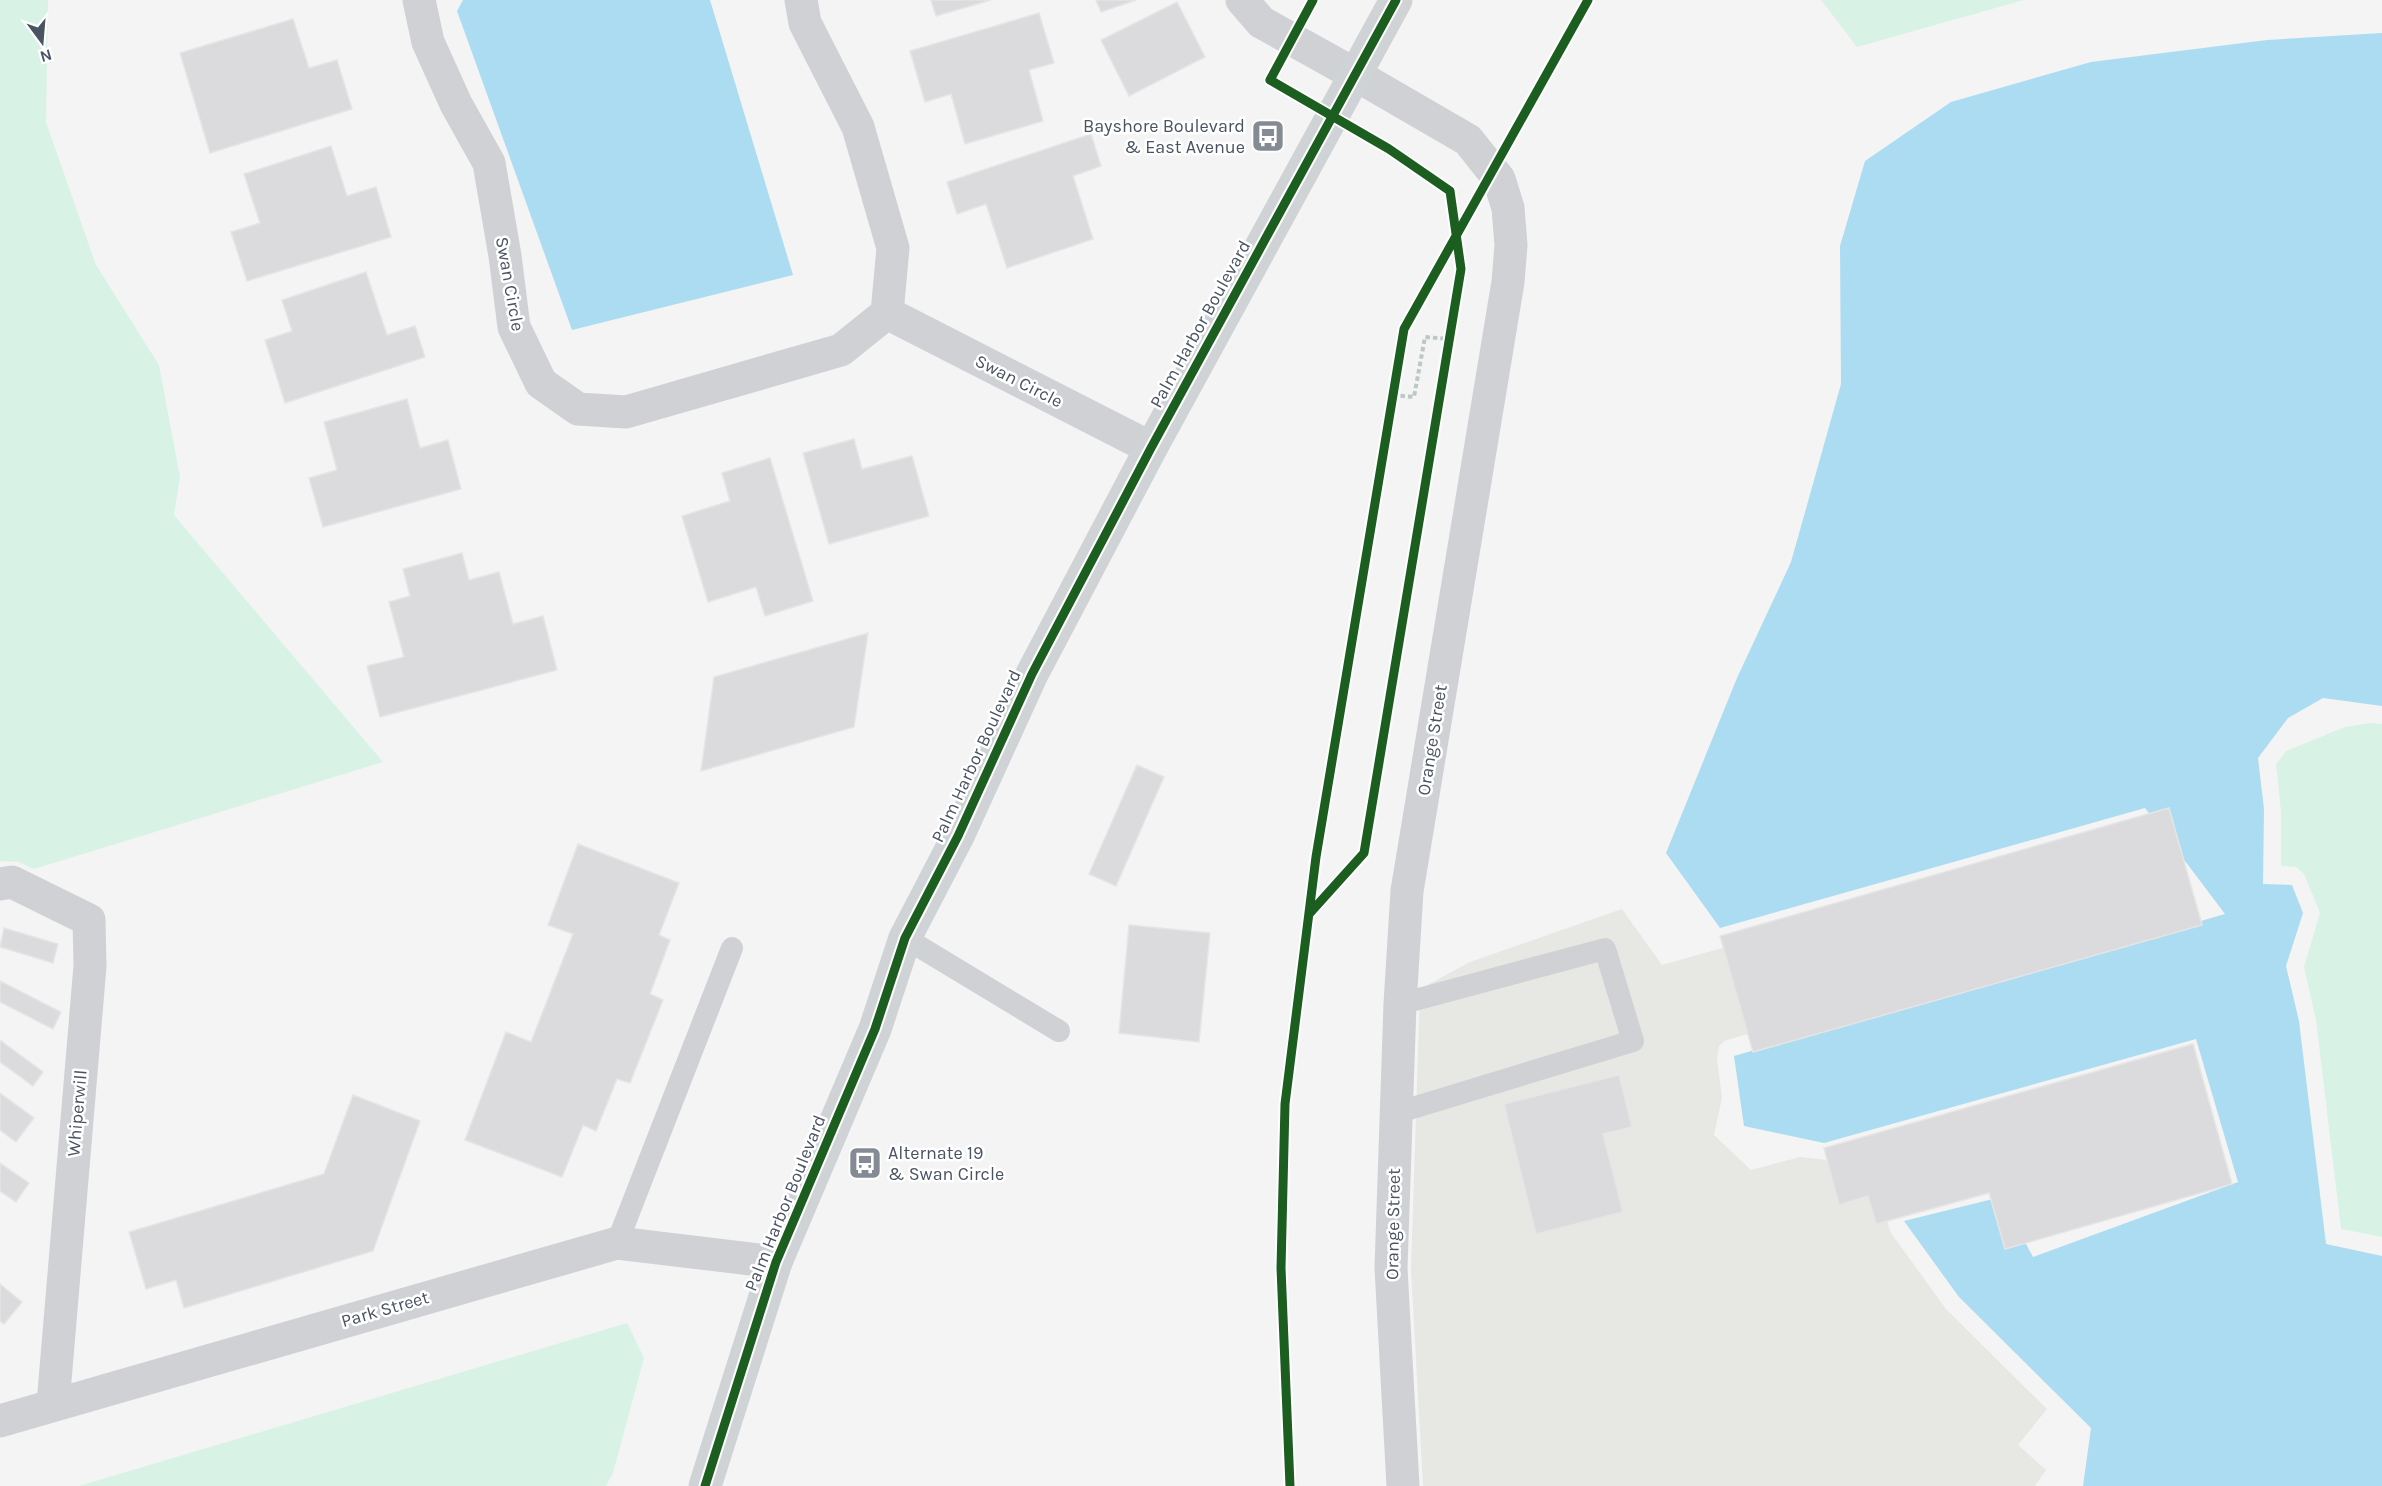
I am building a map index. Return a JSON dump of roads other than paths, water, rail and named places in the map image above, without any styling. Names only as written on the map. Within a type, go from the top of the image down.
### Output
[{"type":"main road","name":"Palm Harbor Boulevard","points":[[705,1486],[776,1262],[875,1029],[905,938],[958,836],[1032,674],[1150,448],[1396,0]]},
{"type":"street","name":"Swan Circle","points":[[419,0],[428,42],[456,104],[489,162],[514,327],[541,383],[579,409],[626,412],[841,350],[887,313],[1150,448]]},
{"type":"street","points":[[801,0],[805,23],[858,127],[893,248],[887,313]]},
{"type":"street","name":"Orange Street","points":[[1242,0],[1261,22],[1468,140],[1499,179],[1508,208],[1511,245],[1508,282],[1407,891],[1400,1004],[1391,1268],[1403,1486]]},
{"type":"street","name":"Whiperwill","points":[[0,884],[12,882],[89,920],[90,966],[53,1404]]},
{"type":"street","name":"Park Street","points":[[0,1421],[617,1243],[776,1262]]},
{"type":"lane","points":[[905,938],[1059,1031]]},
{"type":"lane","points":[[617,1243],[732,948]]},
{"type":"lane","points":[[1396,1113],[1634,1041],[1605,949],[1400,1004]]},
{"type":"water","points":[[463,0],[710,0],[793,275],[572,330],[457,11]]},
{"type":"water","points":[[2382,33],[2382,706],[2323,698],[2288,718],[2258,758],[2264,809],[2263,884],[2292,885],[2303,913],[2286,966],[2299,1021],[2326,1244],[2382,1256],[2382,1486],[2083,1486],[2091,1428],[1959,1297],[1904,1221],[2001,1197],[2033,1257],[2238,1182],[2196,1039],[1824,1143],[1744,1126],[1734,1056],[2225,914],[2145,808],[1720,928],[1666,853],[1737,678],[1791,562],[1841,384],[1840,246],[1865,161],[1951,102],[2091,62],[2267,40]]},
{"type":"place","name":"Bayshore Boulevard & East Avenue","points":[[1268,136]]},
{"type":"place","name":"Alternate 19 & Swan Circle","points":[[865,1163]]}]
